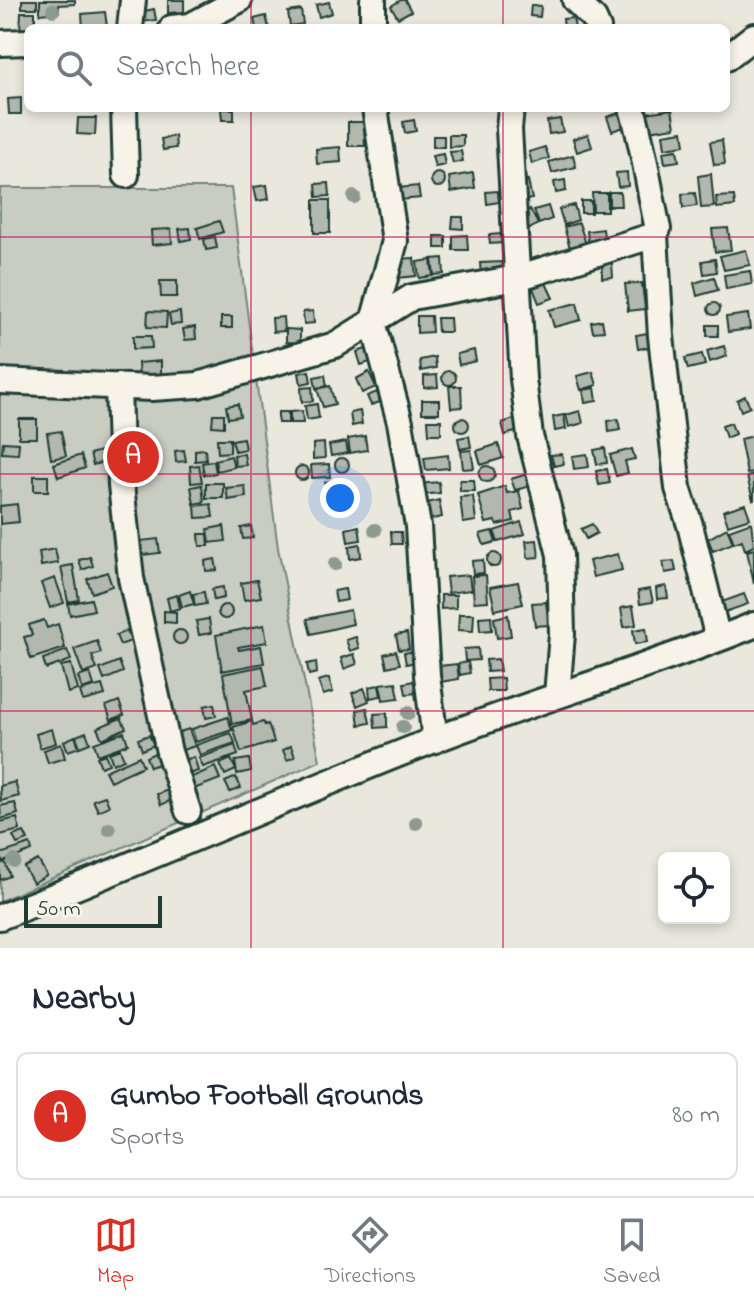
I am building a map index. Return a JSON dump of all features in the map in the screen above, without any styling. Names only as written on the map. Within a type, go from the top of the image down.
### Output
[{"type":"street","points":[[130,24],[133,0]]},
{"type":"street","points":[[194,24],[239,0]]},
{"type":"street","points":[[373,0],[373,24]]},
{"type":"street","points":[[575,0],[596,24]]},
{"type":"street","points":[[730,55],[754,36]]},
{"type":"street","points":[[0,43],[24,42]]},
{"type":"street","points":[[124,112],[126,175]]},
{"type":"street","points":[[376,112],[395,241],[373,322],[400,422],[418,526],[427,675],[435,740]]},
{"type":"street","points":[[511,112],[509,129],[523,379],[530,436],[560,555],[562,634],[557,695]]},
{"type":"street","points":[[633,112],[643,146],[647,182],[658,229],[655,235],[661,336],[678,488],[718,639]]},
{"type":"street","points":[[0,381],[118,386],[198,385],[335,345],[412,297],[517,278],[655,235]]},
{"type":"street","points":[[118,386],[121,485],[131,578],[169,752],[188,811]]},
{"type":"street","points":[[0,917],[435,740],[754,625]]},
{"type":"shaded area","points":[[0,188],[231,188],[278,548],[320,761],[0,901]]},
{"type":"building","points":[[22,0],[37,0],[37,8],[22,8]]},
{"type":"building","points":[[40,0],[75,0],[75,4],[59,5],[59,12],[40,14]]},
{"type":"building","points":[[168,0],[184,0],[184,12],[168,13]]},
{"type":"building","points":[[405,0],[411,11],[398,18],[391,6]]},
{"type":"building","points":[[329,2],[332,13],[319,17],[316,5]]},
{"type":"building","points":[[531,5],[541,6],[540,17],[530,16]]},
{"type":"building","points":[[154,9],[156,20],[142,22],[140,12]]},
{"type":"building","points":[[301,10],[303,24],[290,24],[288,12]]},
{"type":"building","points":[[21,12],[35,12],[35,24],[24,24],[24,30],[20,31]]},
{"type":"building","points":[[105,12],[107,24],[83,24],[82,14]]},
{"type":"building","points":[[266,16],[268,24],[255,24],[254,19]]},
{"type":"building","points":[[573,18],[574,24],[564,24],[563,19]]},
{"type":"building","points":[[21,98],[21,114],[9,114],[8,99]]},
{"type":"building","points":[[221,112],[234,112],[234,120],[222,120]]},
{"type":"building","points":[[672,112],[675,127],[648,131],[646,113]]},
{"type":"building","points":[[619,113],[624,127],[612,131],[607,117]]},
{"type":"building","points":[[78,118],[96,118],[95,135],[77,134]]},
{"type":"building","points":[[560,119],[563,132],[549,134],[547,121]]},
{"type":"building","points":[[414,120],[416,131],[405,133],[403,122]]},
{"type":"building","points":[[348,122],[364,122],[365,146],[348,146]]},
{"type":"building","points":[[683,131],[685,145],[665,148],[663,134]]},
{"type":"building","points":[[588,134],[592,147],[577,152],[573,139]]},
{"type":"building","points":[[449,135],[463,135],[463,146],[449,147]]},
{"type":"building","points":[[175,136],[176,148],[163,150],[161,139]]},
{"type":"building","points":[[433,136],[444,136],[444,147],[433,147]]},
{"type":"building","points":[[722,140],[725,164],[714,165],[710,142]]},
{"type":"building","points":[[340,147],[341,162],[317,164],[316,149]]},
{"type":"building","points":[[545,147],[549,158],[532,164],[529,152]]},
{"type":"building","points":[[677,150],[679,161],[665,163],[663,152]]},
{"type":"building","points":[[461,151],[463,161],[453,163],[450,152]]},
{"type":"building","points":[[443,154],[445,165],[435,167],[432,156]]},
{"type":"building","points":[[573,155],[576,167],[552,173],[549,162]]},
{"type":"building","points":[[627,172],[628,186],[618,187],[616,173]]},
{"type":"building","points":[[438,173],[445,180],[438,187],[431,180]]},
{"type":"building","points":[[473,173],[475,188],[451,192],[449,177]]},
{"type":"building","points":[[711,174],[714,207],[701,208],[698,176]]},
{"type":"building","points":[[528,180],[532,199],[521,201],[518,182]]},
{"type":"building","points":[[565,180],[566,191],[556,193],[554,182]]},
{"type":"building","points":[[329,183],[330,196],[317,197],[316,184]]},
{"type":"building","points":[[267,185],[269,199],[257,201],[254,187]]},
{"type":"building","points":[[418,186],[420,198],[400,200],[398,188]]},
{"type":"building","points":[[498,191],[499,202],[487,204],[486,192]]},
{"type":"building","points":[[609,192],[620,192],[621,206],[609,206]]},
{"type":"building","points":[[592,193],[607,193],[607,211],[593,211]]},
{"type":"building","points":[[695,193],[697,206],[683,208],[682,194]]},
{"type":"building","points":[[734,196],[735,206],[717,208],[716,197]]},
{"type":"building","points":[[314,200],[330,200],[330,233],[314,233]]},
{"type":"building","points":[[581,201],[591,201],[591,213],[581,213]]},
{"type":"building","points":[[574,205],[578,220],[564,225],[559,209]]},
{"type":"building","points":[[548,206],[552,219],[539,224],[534,210]]},
{"type":"building","points":[[530,209],[538,224],[528,230],[520,215]]},
{"type":"building","points":[[453,217],[463,217],[463,229],[452,228]]},
{"type":"building","points":[[219,221],[223,232],[200,239],[197,228]]},
{"type":"building","points":[[579,223],[588,250],[572,255],[564,227]]},
{"type":"building","points":[[190,228],[191,239],[181,241],[179,229]]},
{"type":"building","points":[[728,228],[731,250],[715,252],[712,229]]},
{"type":"building","points":[[171,229],[172,243],[152,245],[151,230]]},
{"type":"building","points":[[603,229],[605,245],[589,247],[587,231]]},
{"type":"building","points":[[501,234],[502,243],[490,244],[489,235]]},
{"type":"building","points":[[467,235],[468,250],[453,250],[453,236]]},
{"type":"building","points":[[435,236],[446,236],[446,248],[435,248]]},
{"type":"building","points":[[215,237],[217,248],[206,250],[204,239]]},
{"type":"building","points":[[746,250],[750,265],[724,270],[720,256]]},
{"type":"building","points":[[414,258],[416,276],[398,278],[396,259]]},
{"type":"building","points":[[443,258],[444,274],[434,275],[432,259]]},
{"type":"building","points":[[715,259],[717,272],[704,274],[702,261]]},
{"type":"building","points":[[431,260],[433,276],[419,278],[417,262]]},
{"type":"building","points":[[503,262],[503,275],[481,276],[480,263]]},
{"type":"building","points":[[602,263],[612,263],[613,277],[602,278]]},
{"type":"building","points":[[750,271],[752,284],[726,289],[724,275]]},
{"type":"building","points":[[714,277],[718,290],[697,296],[694,283]]},
{"type":"building","points":[[160,281],[177,281],[177,297],[161,297]]},
{"type":"building","points":[[546,283],[553,298],[539,303],[533,288]]},
{"type":"building","points":[[642,283],[645,309],[628,311],[625,284]]},
{"type":"building","points":[[577,303],[581,320],[554,327],[549,310]]},
{"type":"building","points":[[714,303],[720,309],[714,315],[708,309]]},
{"type":"building","points":[[148,311],[167,312],[166,328],[147,327]]},
{"type":"building","points":[[313,311],[314,323],[304,324],[303,312]]},
{"type":"building","points":[[180,312],[181,324],[171,325],[169,314]]},
{"type":"building","points":[[748,314],[750,329],[728,332],[726,317]]},
{"type":"building","points":[[417,316],[431,316],[432,332],[417,333]]},
{"type":"building","points":[[221,317],[232,317],[232,328],[221,328]]},
{"type":"building","points":[[283,317],[284,331],[273,332],[272,318]]},
{"type":"building","points":[[437,318],[450,318],[451,332],[438,332]]},
{"type":"building","points":[[602,320],[604,331],[593,332],[591,322]]},
{"type":"building","points":[[707,325],[718,325],[718,336],[707,336]]},
{"type":"building","points":[[195,327],[196,339],[185,340],[183,329]]},
{"type":"building","points":[[286,329],[300,330],[300,343],[286,342]]},
{"type":"building","points":[[648,333],[650,347],[638,349],[636,335]]},
{"type":"building","points":[[133,336],[151,336],[152,348],[133,349]]},
{"type":"building","points":[[724,346],[727,356],[710,362],[707,351]]},
{"type":"building","points":[[369,348],[373,361],[361,365],[357,352]]},
{"type":"building","points":[[474,350],[476,361],[459,365],[457,354]]},
{"type":"building","points":[[702,354],[705,365],[688,369],[685,358]]},
{"type":"building","points":[[435,357],[436,368],[421,371],[420,360]]},
{"type":"building","points":[[161,361],[161,377],[139,379],[138,363]]},
{"type":"building","points":[[309,371],[311,382],[301,384],[299,373]]},
{"type":"building","points":[[449,371],[456,378],[449,385],[442,378]]},
{"type":"building","points":[[369,372],[376,387],[362,393],[356,379]]},
{"type":"building","points":[[593,372],[597,385],[581,390],[577,376]]},
{"type":"building","points":[[325,375],[327,386],[316,388],[314,377]]},
{"type":"building","points":[[437,375],[438,387],[424,388],[424,376]]},
{"type":"building","points":[[330,386],[335,404],[323,407],[317,389]]},
{"type":"building","points":[[449,386],[461,386],[462,407],[451,408]]},
{"type":"building","points":[[312,387],[313,401],[302,402],[301,388]]},
{"type":"building","points":[[595,388],[597,401],[585,403],[583,390]]},
{"type":"building","points":[[377,392],[380,402],[371,405],[367,396]]},
{"type":"building","points":[[745,396],[750,407],[741,411],[737,400]]},
{"type":"building","points":[[422,400],[439,400],[439,413],[422,413]]},
{"type":"building","points":[[238,404],[240,416],[228,418],[226,406]]},
{"type":"building","points":[[317,404],[319,418],[307,420],[305,406]]},
{"type":"building","points":[[302,411],[303,423],[290,423],[290,412]]},
{"type":"building","points":[[360,411],[362,424],[352,426],[350,413]]},
{"type":"building","points":[[580,411],[583,423],[569,427],[566,415]]},
{"type":"building","points":[[278,412],[288,412],[288,423],[278,423]]},
{"type":"building","points":[[213,414],[224,414],[224,427],[212,426]]},
{"type":"building","points":[[564,415],[566,429],[555,431],[553,417]]},
{"type":"building","points":[[462,418],[469,425],[462,432],[455,425]]},
{"type":"building","points":[[19,419],[37,419],[37,438],[19,438]]},
{"type":"building","points":[[514,419],[518,431],[505,435],[502,423]]},
{"type":"building","points":[[618,419],[620,430],[609,432],[608,421]]},
{"type":"building","points":[[428,420],[441,420],[441,434],[429,434]]},
{"type":"building","points":[[731,423],[735,434],[726,438],[722,426]]},
{"type":"building","points":[[61,431],[66,456],[51,459],[47,433]]},
{"type":"building","points":[[365,436],[367,450],[350,453],[348,439]]},
{"type":"building","points":[[469,436],[471,447],[460,449],[458,438]]},
{"type":"building","points":[[754,436],[754,473],[747,474],[740,439]]},
{"type":"building","points":[[243,438],[245,449],[235,451],[232,440]]},
{"type":"building","points":[[217,439],[230,439],[230,452],[218,453]]},
{"type":"building","points":[[132,441],[145,441],[145,456],[132,456]]},
{"type":"building","points":[[3,442],[19,443],[18,454],[2,453]]},
{"type":"building","points":[[346,442],[348,453],[331,456],[329,445]]},
{"type":"building","points":[[324,443],[325,458],[313,459],[313,444]]},
{"type":"building","points":[[498,444],[503,458],[481,465],[477,451]]},
{"type":"building","points":[[605,448],[607,463],[597,464],[594,450]]},
{"type":"building","points":[[205,449],[206,460],[195,461],[195,450]]},
{"type":"building","points":[[632,449],[635,459],[625,461],[628,473],[616,476],[610,455]]},
{"type":"building","points":[[104,450],[107,461],[93,465],[90,454]]},
{"type":"building","points":[[184,450],[186,461],[176,462],[175,451]]},
{"type":"building","points":[[471,450],[474,468],[463,469],[461,451]]},
{"type":"building","points":[[244,454],[246,465],[235,466],[234,455]]},
{"type":"building","points":[[562,454],[564,464],[554,466],[551,455]]},
{"type":"building","points":[[587,454],[589,467],[574,469],[572,456]]},
{"type":"building","points":[[81,455],[85,468],[58,477],[54,464]]},
{"type":"building","points":[[448,455],[449,468],[426,470],[424,458]]},
{"type":"building","points":[[231,456],[234,467],[217,471],[215,460]]},
{"type":"building","points":[[342,458],[349,465],[342,472],[335,465]]},
{"type":"building","points":[[214,461],[216,473],[204,475],[202,463]]},
{"type":"building","points":[[329,464],[330,477],[312,478],[311,465]]},
{"type":"building","points":[[199,465],[202,482],[191,483],[190,466]]},
{"type":"building","points":[[302,466],[309,473],[302,480],[295,473]]},
{"type":"building","points":[[484,466],[490,466],[495,474],[493,480],[484,482],[479,477],[479,471]]},
{"type":"building","points":[[607,469],[610,483],[599,485],[596,471]]},
{"type":"building","points":[[527,474],[531,486],[515,490],[511,479]]},
{"type":"building","points":[[754,475],[754,500],[753,500],[747,477]]},
{"type":"building","points":[[34,476],[48,476],[48,491],[34,491]]},
{"type":"building","points":[[334,480],[337,497],[328,499],[325,482]]},
{"type":"building","points":[[460,480],[474,480],[475,491],[460,491]]},
{"type":"building","points":[[439,482],[440,493],[420,495],[419,484]]},
{"type":"building","points":[[206,483],[223,483],[223,498],[206,498]]},
{"type":"building","points":[[202,485],[204,502],[194,504],[191,487]]},
{"type":"building","points":[[245,486],[246,497],[228,500],[226,488]]},
{"type":"building","points":[[505,486],[507,493],[519,491],[523,509],[512,512],[514,521],[497,525],[495,521],[486,523],[478,495]]},
{"type":"building","points":[[473,496],[476,521],[463,523],[460,497]]},
{"type":"building","points":[[439,500],[442,517],[427,520],[424,504]]},
{"type":"building","points":[[17,504],[19,522],[0,524],[0,506]]},
{"type":"building","points":[[211,504],[213,517],[196,518],[195,506]]},
{"type":"building","points":[[745,504],[750,518],[728,525],[723,511]]},
{"type":"building","points":[[521,522],[525,534],[498,542],[494,531]]},
{"type":"building","points":[[751,522],[754,546],[745,550],[742,540],[734,543],[729,530]]},
{"type":"building","points":[[592,524],[597,533],[586,539],[581,529]]},
{"type":"building","points":[[224,526],[226,541],[210,543],[208,529]]},
{"type":"building","points":[[251,526],[253,538],[243,539],[241,528]]},
{"type":"building","points":[[359,526],[361,540],[348,542],[346,529]]},
{"type":"building","points":[[727,528],[733,543],[713,551],[708,539]]},
{"type":"building","points":[[492,531],[496,542],[484,545],[480,534]]},
{"type":"building","points":[[391,532],[401,532],[402,544],[392,544]]},
{"type":"building","points":[[199,534],[208,534],[209,546],[200,546]]},
{"type":"building","points":[[158,539],[160,553],[143,555],[140,541]]},
{"type":"building","points":[[537,540],[539,557],[528,558],[526,541]]},
{"type":"building","points":[[360,544],[361,557],[350,559],[349,546]]},
{"type":"building","points":[[55,549],[58,563],[41,566],[39,552]]},
{"type":"building","points":[[754,549],[754,584],[747,551]]},
{"type":"building","points":[[494,553],[501,560],[494,567],[487,560]]},
{"type":"building","points":[[618,554],[622,570],[593,577],[589,561]]},
{"type":"building","points":[[90,557],[93,566],[82,570],[79,560]]},
{"type":"building","points":[[215,559],[217,570],[206,571],[205,561]]},
{"type":"building","points":[[483,560],[484,573],[473,574],[472,561]]},
{"type":"building","points":[[674,561],[676,571],[665,573],[663,562]]},
{"type":"building","points":[[73,565],[79,600],[68,602],[61,567]]},
{"type":"building","points":[[107,572],[112,586],[92,593],[87,579]]},
{"type":"building","points":[[469,575],[471,590],[448,593],[446,577]]},
{"type":"building","points":[[486,575],[488,601],[474,602],[472,576]]},
{"type":"building","points":[[55,578],[64,603],[50,608],[41,583]]},
{"type":"building","points":[[257,580],[261,597],[244,600],[241,583]]},
{"type":"building","points":[[518,582],[523,604],[495,610],[490,587]]},
{"type":"building","points":[[666,586],[668,598],[657,599],[656,588]]},
{"type":"building","points":[[223,587],[224,598],[214,600],[212,589]]},
{"type":"building","points":[[345,589],[347,600],[336,602],[334,591]]},
{"type":"building","points":[[650,589],[653,602],[640,604],[638,591]]},
{"type":"building","points":[[190,591],[194,604],[182,607],[179,595]]},
{"type":"building","points":[[204,592],[206,604],[195,606],[193,594]]},
{"type":"building","points":[[744,594],[748,604],[722,613],[719,603]]},
{"type":"building","points":[[177,595],[180,608],[170,611],[167,598]]},
{"type":"building","points":[[441,595],[456,595],[456,608],[441,609]]},
{"type":"building","points":[[91,599],[94,610],[70,615],[68,604]]},
{"type":"building","points":[[546,602],[549,625],[535,626],[532,603]]},
{"type":"building","points":[[225,605],[232,612],[225,619],[218,612]]},
{"type":"building","points":[[633,606],[636,625],[624,627],[621,608]]},
{"type":"building","points":[[350,610],[353,624],[311,634],[307,619]]},
{"type":"building","points":[[164,611],[176,612],[176,623],[164,622]]},
{"type":"building","points":[[459,614],[474,614],[473,631],[458,630]]},
{"type":"building","points":[[508,615],[511,636],[497,638],[494,618]]},
{"type":"building","points":[[491,616],[492,630],[480,631],[479,617]]},
{"type":"building","points":[[209,619],[211,633],[199,635],[196,621]]},
{"type":"building","points":[[44,620],[47,628],[58,624],[65,648],[31,659],[24,637],[32,635],[29,625]]},
{"type":"building","points":[[264,625],[267,642],[238,647],[239,650],[261,646],[264,663],[222,671],[216,635]]},
{"type":"building","points":[[646,628],[648,642],[635,644],[633,630]]},
{"type":"building","points":[[180,630],[187,637],[180,644],[173,637]]},
{"type":"building","points":[[127,631],[131,641],[120,645],[116,635]]},
{"type":"building","points":[[407,633],[409,649],[399,650],[396,635]]},
{"type":"building","points":[[356,637],[359,648],[350,651],[346,640]]},
{"type":"building","points":[[97,641],[101,653],[92,656],[97,669],[83,674],[74,649]]},
{"type":"building","points":[[478,648],[479,660],[465,661],[464,649]]},
{"type":"building","points":[[67,650],[71,660],[46,669],[43,659]]},
{"type":"building","points":[[396,651],[400,664],[387,667],[384,654]]},
{"type":"building","points":[[414,651],[416,662],[406,664],[404,653]]},
{"type":"building","points":[[354,654],[357,664],[344,669],[341,658]]},
{"type":"building","points":[[498,659],[500,671],[487,672],[486,660]]},
{"type":"building","points":[[119,661],[123,672],[104,680],[100,669]]},
{"type":"building","points":[[316,662],[317,673],[309,675],[307,664]]},
{"type":"building","points":[[468,662],[470,673],[460,675],[458,664]]},
{"type":"building","points":[[71,664],[78,690],[68,693],[61,666]]},
{"type":"building","points":[[457,664],[459,679],[440,682],[439,666]]},
{"type":"building","points":[[263,666],[267,686],[246,690],[252,720],[232,724],[223,674]]},
{"type":"building","points":[[90,673],[94,685],[82,689],[78,677]]},
{"type":"building","points":[[329,678],[333,692],[323,695],[318,681]]},
{"type":"building","points":[[503,678],[504,691],[488,691],[487,679]]},
{"type":"building","points":[[414,681],[417,693],[406,694],[404,683]]},
{"type":"building","points":[[396,682],[399,698],[383,700],[380,684]]},
{"type":"building","points":[[102,685],[105,695],[83,701],[80,691]]},
{"type":"building","points":[[379,685],[381,696],[370,698],[369,687]]},
{"type":"building","points":[[364,688],[369,701],[357,706],[352,693]]},
{"type":"building","points":[[119,701],[124,715],[111,720],[106,706]]},
{"type":"building","points":[[214,704],[216,716],[206,718],[204,706]]},
{"type":"building","points":[[367,708],[370,723],[359,725],[357,710]]},
{"type":"building","points":[[387,713],[387,727],[375,728],[374,714]]},
{"type":"building","points":[[228,717],[232,730],[196,742],[192,729]]},
{"type":"building","points":[[121,718],[126,728],[102,739],[97,728]]},
{"type":"building","points":[[252,721],[253,725],[268,724],[274,742],[241,752],[233,727]]},
{"type":"building","points":[[52,729],[56,743],[40,748],[36,734]]},
{"type":"building","points":[[189,729],[195,746],[176,752],[170,735]]},
{"type":"building","points":[[86,732],[90,743],[80,747],[76,736]]},
{"type":"building","points":[[124,732],[128,744],[98,755],[94,743]]},
{"type":"building","points":[[231,733],[235,743],[200,755],[196,745]]},
{"type":"building","points":[[149,735],[154,745],[142,750],[138,739]]},
{"type":"building","points":[[75,736],[79,747],[68,751],[64,741]]},
{"type":"building","points":[[61,744],[65,758],[48,763],[44,750]]},
{"type":"building","points":[[235,745],[238,755],[203,767],[199,758]]},
{"type":"building","points":[[291,746],[295,757],[287,760],[283,750]]},
{"type":"building","points":[[120,749],[124,759],[113,764],[109,753]]},
{"type":"building","points":[[157,752],[162,763],[150,767],[146,757]]},
{"type":"building","points":[[105,754],[109,764],[101,767],[97,757]]},
{"type":"building","points":[[139,756],[143,766],[110,781],[105,771]]},
{"type":"building","points":[[194,757],[198,771],[183,776],[179,762]]},
{"type":"building","points":[[231,759],[236,770],[225,775],[220,764]]},
{"type":"building","points":[[249,759],[251,771],[237,774],[235,761]]},
{"type":"building","points":[[215,767],[220,779],[194,789],[190,778]]},
{"type":"building","points":[[236,777],[241,788],[230,792],[225,782]]},
{"type":"building","points":[[15,782],[19,796],[1,801],[0,786]]},
{"type":"building","points":[[168,790],[172,800],[161,805],[157,794]]},
{"type":"building","points":[[105,796],[109,806],[98,811],[93,800]]},
{"type":"building","points":[[15,803],[18,814],[1,819],[0,806]]},
{"type":"building","points":[[17,818],[20,830],[0,835],[0,822]]},
{"type":"building","points":[[24,832],[28,840],[17,844],[13,836]]},
{"type":"building","points":[[30,844],[32,851],[3,862],[0,854]]},
{"type":"building","points":[[38,860],[47,875],[33,883],[24,867]]},
{"type":"building","points":[[5,862],[10,876],[0,880],[0,864]]},
{"type":"place","name":"Gumbo Football Grounds","points":[[133,457]]}]
